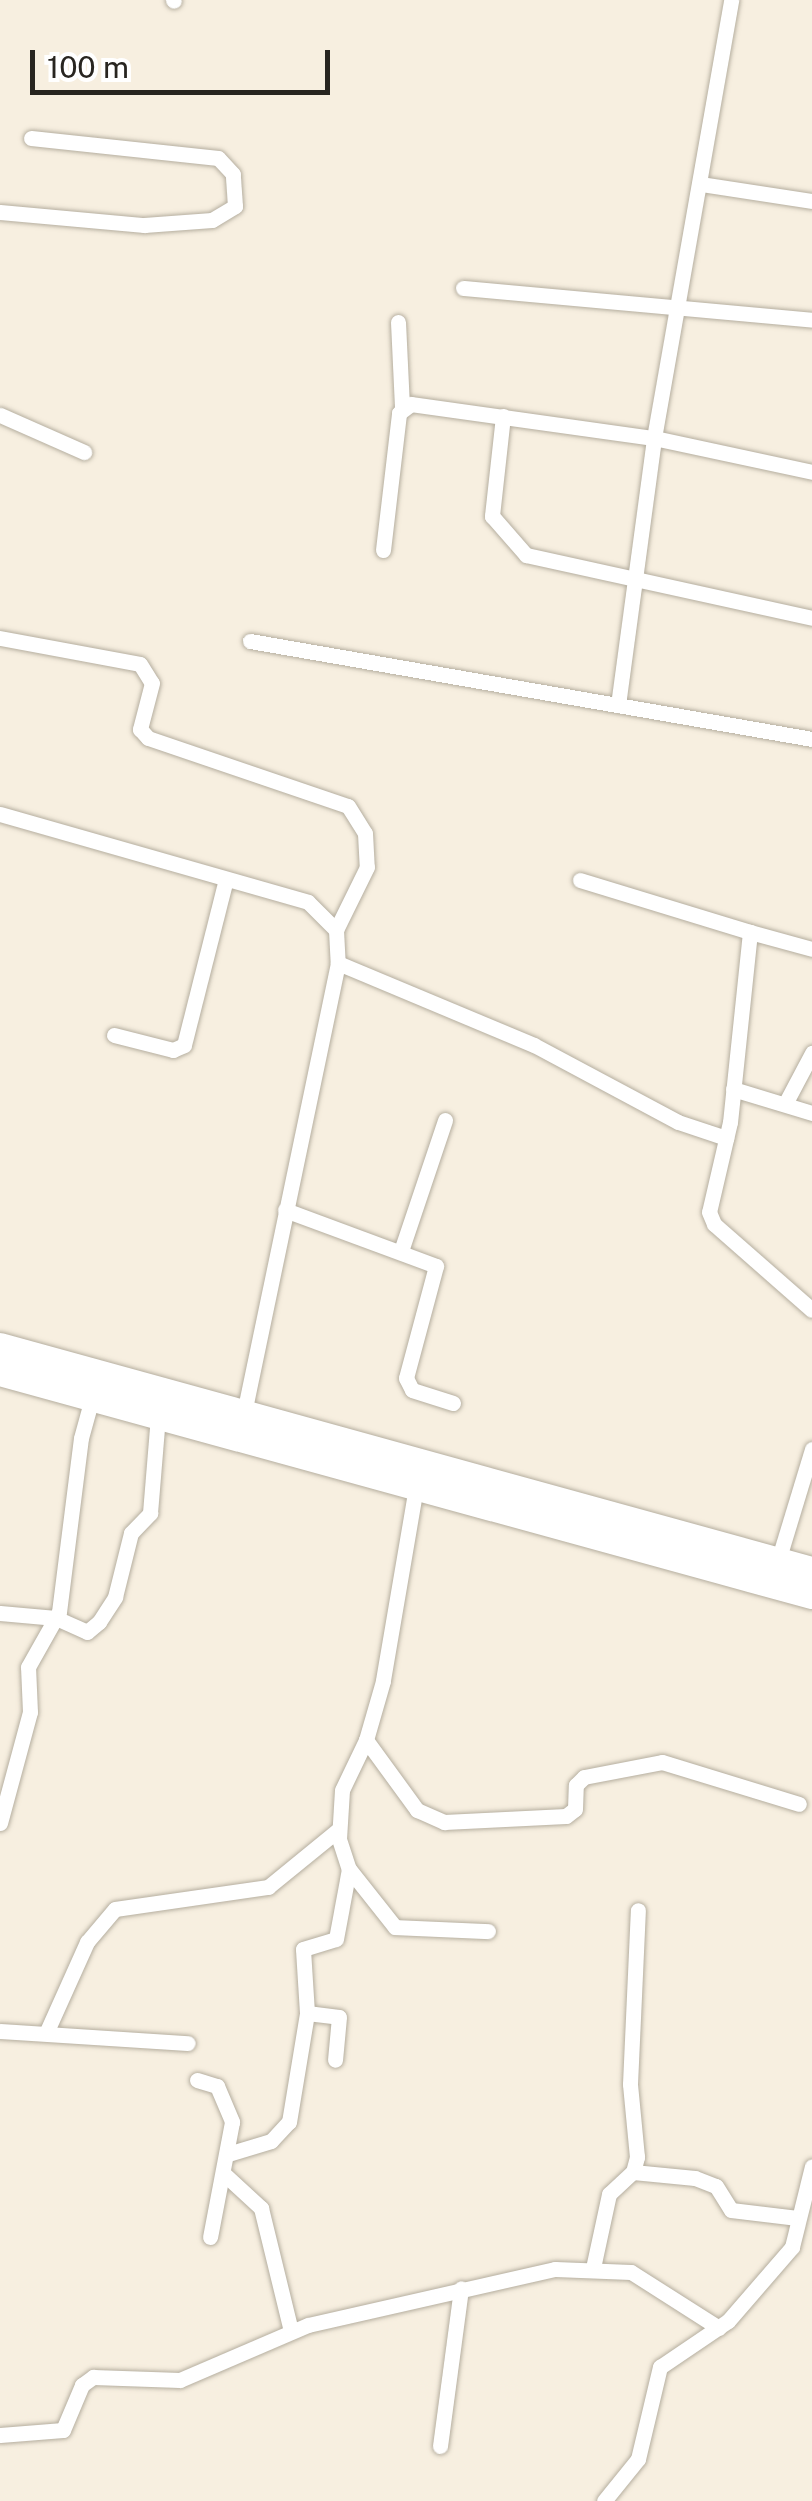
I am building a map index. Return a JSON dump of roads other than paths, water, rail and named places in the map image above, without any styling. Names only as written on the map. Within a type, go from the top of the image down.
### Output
[{"type":"highway","points":[[0,1347],[812,1571]]},
{"type":"highway","points":[[0,1372],[812,1595]]},
{"type":"street","points":[[618,705],[631,580],[731,0]]},
{"type":"street","points":[[0,212],[144,225],[212,220],[234,206],[231,167],[218,158],[31,138]]},
{"type":"street","points":[[701,184],[812,201]]},
{"type":"street","points":[[463,288],[812,320]]},
{"type":"street","points":[[383,550],[402,408],[398,322]]},
{"type":"street","points":[[402,408],[420,403],[654,438],[812,472]]},
{"type":"street","points":[[0,414],[84,452]]},
{"type":"street","points":[[503,416],[492,516],[498,529],[546,564],[812,618]]},
{"type":"street","points":[[0,638],[140,664],[152,683],[140,729],[148,738],[348,806],[365,834],[367,867],[336,930],[338,963],[244,1414]]},
{"type":"street","points":[[250,642],[812,739]]},
{"type":"street","points":[[0,814],[308,902],[336,930]]},
{"type":"street","points":[[114,1035],[174,1050],[184,1045],[226,878]]},
{"type":"street","points":[[580,880],[812,949]]},
{"type":"street","points":[[750,932],[733,1089],[711,1220],[812,1310]]},
{"type":"street","points":[[338,963],[534,1044],[678,1122],[726,1138]]},
{"type":"street","points":[[784,1104],[812,1053]]},
{"type":"street","points":[[733,1089],[812,1112]]},
{"type":"street","points":[[402,1248],[445,1120]]},
{"type":"street","points":[[285,1210],[431,1261],[436,1271],[406,1378],[412,1390],[454,1403]]},
{"type":"street","points":[[0,1822],[30,1712],[28,1666],[56,1618],[92,1398]]},
{"type":"street","points":[[0,1613],[56,1618],[87,1632],[115,1598],[131,1533],[150,1512],[158,1415]]},
{"type":"street","points":[[778,1561],[812,1449]]},
{"type":"street","points":[[416,1488],[392,1642],[366,1740],[342,1790],[338,1830],[350,1869],[395,1927],[488,1931]]},
{"type":"street","points":[[366,1740],[417,1810],[444,1822],[566,1816],[575,1809],[576,1784],[584,1777],[662,1762],[799,1804]]},
{"type":"street","points":[[47,2032],[87,1942],[115,1909],[268,1887],[338,1830]]},
{"type":"street","points":[[228,2154],[271,2141],[289,2122],[307,2013],[303,1949],[336,1939],[350,1869]]},
{"type":"street","points":[[593,2268],[609,2194],[633,2172],[638,2146],[630,2084],[638,1910]]},
{"type":"street","points":[[307,2013],[339,2017],[334,2060]]},
{"type":"street","points":[[0,2031],[188,2043]]},
{"type":"street","points":[[197,2080],[224,2095],[232,2122],[210,2236]]},
{"type":"street","points":[[604,2501],[638,2459],[660,2367],[719,2328],[792,2247],[812,2166]]},
{"type":"street","points":[[633,2172],[695,2178],[716,2186],[731,2210],[798,2218]]},
{"type":"street","points":[[223,2173],[261,2208],[291,2331]]},
{"type":"street","points":[[0,2435],[63,2430],[87,2379],[180,2380],[291,2331],[460,2288],[593,2268],[652,2280],[719,2328]]},
{"type":"street","points":[[440,2446],[460,2288]]}]
